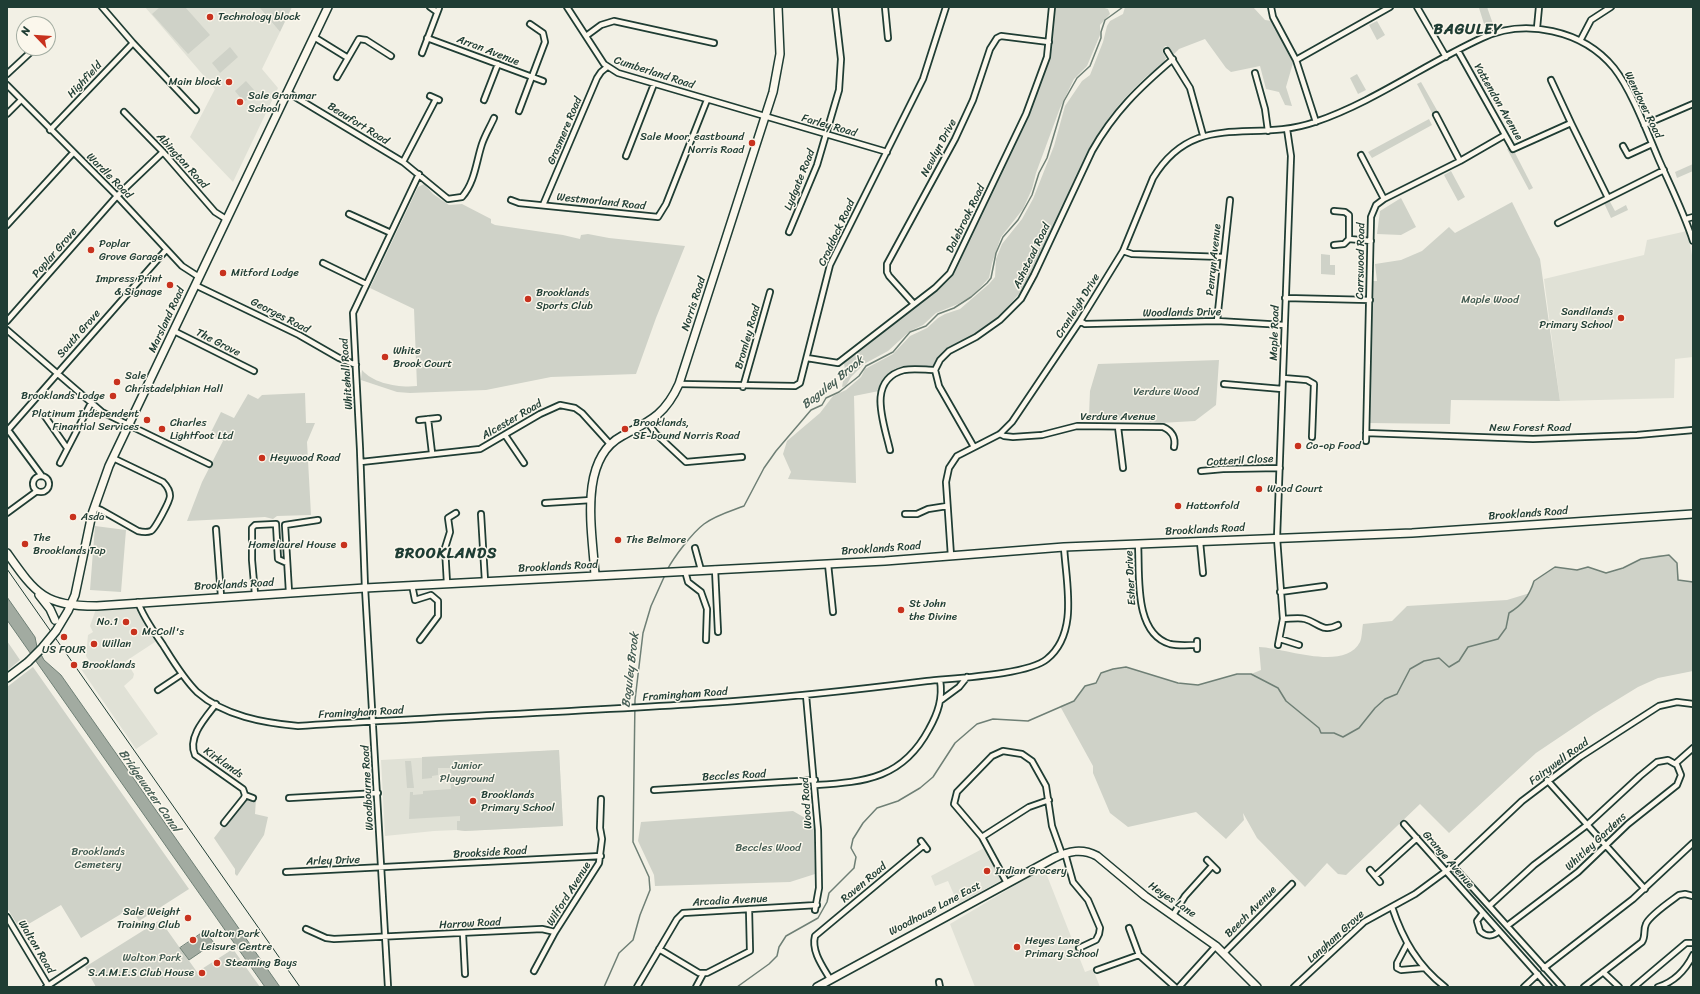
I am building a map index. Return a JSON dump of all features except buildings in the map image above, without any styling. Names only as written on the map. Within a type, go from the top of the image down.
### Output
[{"type":"street","points":[[102,7],[133,43],[196,110]]},
{"type":"street","name":"Marsland Road","points":[[7,678],[28,662],[42,648],[56,631],[71,605],[94,507],[113,458],[328,7]]},
{"type":"street","points":[[422,53],[438,10],[430,7]]},
{"type":"street","name":"Cumberland Road","points":[[567,7],[607,67],[618,73],[766,117]]},
{"type":"street","name":"Norris Road","points":[[595,576],[591,500],[592,483],[595,470],[600,458],[610,444],[648,423],[667,406],[679,384],[773,92],[780,54],[778,7]]},
{"type":"street","name":"Lydgate Road","points":[[789,232],[817,165],[827,135],[841,75],[835,7]]},
{"type":"street","points":[[885,7],[888,38]]},
{"type":"street","name":"Craddock Road","points":[[679,384],[798,386],[802,380],[830,265],[923,79],[946,7]]},
{"type":"street","name":"Dalebrook Road","points":[[807,358],[838,363],[946,279],[1026,114],[1047,57],[1052,7]]},
{"type":"street","points":[[1271,7],[1273,17],[1296,60],[1316,122]]},
{"type":"street","points":[[1296,60],[1385,8],[1390,7]]},
{"type":"street","points":[[1417,7],[1446,57]]},
{"type":"street","points":[[1537,28],[1539,7]]},
{"type":"street","points":[[1580,41],[1591,20],[1611,7]]},
{"type":"street","points":[[586,36],[601,25],[614,21],[714,43]]},
{"type":"street","points":[[519,111],[545,42],[543,33],[530,24]]},
{"type":"street","name":"Wendover Road","points":[[1286,129],[1316,122],[1338,114],[1483,38],[1496,33],[1511,29],[1537,28],[1556,32],[1580,41],[1597,52],[1614,68],[1628,91],[1644,125],[1686,219],[1693,241]]},
{"type":"street","name":"Newlyn Drive","points":[[914,304],[889,276],[887,272],[887,264],[967,114],[990,49],[997,38],[1001,36],[1049,42]]},
{"type":"street","points":[[314,38],[348,58]]},
{"type":"street","points":[[337,77],[359,39],[362,38],[391,56]]},
{"type":"street","name":"Arran Avenue","points":[[427,38],[543,81]]},
{"type":"street","name":"Highfield","points":[[50,130],[133,43]]},
{"type":"street","points":[[1167,51],[1190,88],[1203,135]]},
{"type":"street","name":"Yattendon Avenue","points":[[1458,51],[1513,149],[1571,123]]},
{"type":"street","points":[[7,74],[26,56]]},
{"type":"street","name":"Ashstead Road","points":[[935,370],[940,360],[949,351],[976,337],[1000,320],[1020,299],[1034,275],[1092,150],[1103,131],[1130,97],[1172,59]]},
{"type":"street","points":[[484,100],[498,64]]},
{"type":"street","name":"Grasmere Road","points":[[543,205],[597,78],[600,72],[607,67]]},
{"type":"street","points":[[1255,73],[1265,108],[1268,131]]},
{"type":"street","points":[[1551,80],[1608,198]]},
{"type":"street","points":[[626,156],[654,84]]},
{"type":"street","name":"Wardle Road","points":[[7,85],[117,196],[166,250],[188,272],[199,277]]},
{"type":"street","name":"Beaufort Road","points":[[287,92],[403,162],[419,174],[443,197],[448,199],[462,197],[469,186],[477,166],[482,145],[494,118]]},
{"type":"street","points":[[403,162],[438,99],[430,96]]},
{"type":"street","points":[[7,114],[21,100]]},
{"type":"street","name":"Westmorland Road","points":[[511,200],[519,203],[658,217],[663,211],[707,100]]},
{"type":"street","points":[[1644,125],[1693,104]]},
{"type":"street","name":"Abington Road","points":[[124,112],[163,152],[215,212],[226,219]]},
{"type":"street","points":[[1436,115],[1460,161]]},
{"type":"street","name":"Farley Road","points":[[766,117],[887,152]]},
{"type":"street","name":"Cranleigh Drive","points":[[951,556],[946,482],[949,468],[957,456],[1000,434],[1012,422],[1080,321],[1123,251],[1150,184],[1159,168],[1175,151],[1203,135],[1223,132],[1286,129]]},
{"type":"street","name":"Maple Road","points":[[1278,646],[1283,619],[1277,538],[1291,156],[1286,129]]},
{"type":"street","name":"Carrswood Road","points":[[1366,441],[1371,217],[1373,210],[1384,199],[1460,161],[1505,135]]},
{"type":"street","points":[[1623,146],[1628,155],[1652,144]]},
{"type":"street","name":"Poplar Grove","points":[[7,321],[117,196],[163,152]]},
{"type":"street","points":[[7,225],[73,153]]},
{"type":"street","points":[[1361,155],[1384,199]]},
{"type":"street","points":[[1558,223],[1664,170]]},
{"type":"street","name":"Whitehall Road","points":[[365,588],[361,462],[353,313],[419,174]]},
{"type":"street","name":"Penryn Avenue","points":[[1217,321],[1230,200]]},
{"type":"street","points":[[1334,211],[1345,212],[1349,215],[1348,239],[1344,244],[1334,245]]},
{"type":"street","points":[[349,214],[391,233]]},
{"type":"street","points":[[1686,219],[1693,217]]},
{"type":"street","points":[[1348,239],[1371,241]]},
{"type":"street","name":"South Grove","points":[[8,430],[166,250]]},
{"type":"street","points":[[1123,251],[1132,254],[1223,257]]},
{"type":"street","points":[[323,263],[366,284]]},
{"type":"street","name":"Georges Road","points":[[195,285],[299,335],[339,358],[356,365]]},
{"type":"street","name":"Bromley Road","points":[[743,386],[770,292]]},
{"type":"street","points":[[1285,298],[1370,300]]},
{"type":"street","name":"Woodlands Drive","points":[[1080,321],[1086,324],[1217,321],[1284,325]]},
{"type":"street","points":[[7,330],[102,412],[209,464]]},
{"type":"street","name":"The Grove","points":[[174,331],[254,371]]},
{"type":"street","points":[[890,450],[880,398],[881,388],[891,376],[905,370],[935,370],[939,386],[974,447]]},
{"type":"street","points":[[1283,378],[1307,380],[1314,384],[1312,437]]},
{"type":"street","points":[[1224,384],[1282,389]]},
{"type":"street","points":[[60,463],[91,403]]},
{"type":"street","name":"Alcester Road","points":[[361,462],[432,453],[480,449],[551,408],[560,405],[575,408],[582,413],[610,444]]},
{"type":"street","points":[[44,415],[67,448]]},
{"type":"street","points":[[419,420],[438,418]]},
{"type":"street","points":[[428,419],[432,453]]},
{"type":"street","points":[[648,423],[656,434],[686,462],[742,457]]},
{"type":"street","name":"Verdure Avenue","points":[[1000,434],[1013,437],[1052,434],[1077,426],[1163,427],[1171,430],[1174,435],[1174,447]]},
{"type":"street","points":[[1118,427],[1123,468]]},
{"type":"street","points":[[7,513],[37,491],[42,492],[49,488],[49,480],[42,476],[8,430]]},
{"type":"street","name":"New Forest Road","points":[[1366,433],[1532,439],[1637,435],[1693,430]]},
{"type":"street","points":[[505,435],[524,463]]},
{"type":"street","points":[[94,507],[138,531],[144,532],[151,531],[156,526],[170,499],[168,487],[163,482],[113,458]]},
{"type":"street","name":"Cotteril Close","points":[[1201,471],[1280,468]]},
{"type":"street","points":[[37,491],[33,487],[33,481],[37,477],[42,476]]},
{"type":"street","points":[[545,504],[591,500]]},
{"type":"street","points":[[905,514],[917,514],[928,509],[947,506]]},
{"type":"street","points":[[447,583],[445,548],[450,532],[448,518],[456,513]]},
{"type":"street","points":[[481,514],[485,582]]},
{"type":"street","name":"Brooklands Road","points":[[36,591],[55,602],[71,605],[96,606],[289,592],[828,564],[1064,547],[1412,533],[1693,514]]},
{"type":"street","points":[[289,592],[285,524],[318,520]]},
{"type":"street","points":[[255,594],[252,560],[252,528],[255,525],[276,524],[278,559],[287,563]]},
{"type":"street","points":[[216,529],[221,596]]},
{"type":"street","points":[[1200,542],[1202,573]]},
{"type":"street","name":"Esher Drive","points":[[1138,544],[1142,613],[1147,624],[1157,636],[1168,643],[1197,645]]},
{"type":"street","name":"Framingham Road","points":[[138,602],[155,633],[182,674],[199,693],[216,704],[246,717],[278,724],[298,726],[630,708],[806,695],[967,677],[1033,667],[1048,658],[1058,648],[1064,636],[1068,614],[1064,547]]},
{"type":"street","points":[[695,548],[701,570]]},
{"type":"street","points":[[7,553],[27,582],[50,609],[55,620],[56,631]]},
{"type":"street","points":[[828,564],[833,612]]},
{"type":"street","points":[[715,569],[718,632]]},
{"type":"street","points":[[685,571],[688,582],[701,592],[707,609],[706,640]]},
{"type":"street","points":[[412,585],[415,600],[431,595],[438,601],[438,616],[420,640]]},
{"type":"street","points":[[1280,592],[1324,586]]},
{"type":"street","name":"Woodbourne Road","points":[[365,588],[388,987]]},
{"type":"street","points":[[1283,619],[1304,619],[1315,626],[1328,629],[1338,625]]},
{"type":"street","points":[[1280,639],[1299,645]]},
{"type":"street","points":[[158,690],[182,674]]},
{"type":"street","points":[[940,701],[959,687],[967,677]]},
{"type":"street","points":[[940,680],[940,701]]},
{"type":"street","name":"Wood Road","points":[[806,695],[815,783],[819,861],[816,907]]},
{"type":"street","name":"Beccles Road","points":[[654,790],[861,782],[881,775],[898,766],[920,744],[936,715],[940,701]]},
{"type":"street","name":"Fairywell Road","points":[[1453,866],[1522,801],[1548,780],[1655,709],[1672,703],[1693,704]]},
{"type":"street","name":"Kirklands","points":[[216,704],[198,728],[194,741],[194,753],[243,789],[245,795]]},
{"type":"street","points":[[1676,763],[1693,748]]},
{"type":"street","points":[[1007,883],[982,837],[956,808],[954,800],[957,792],[988,760],[1004,751],[1017,752],[1032,761],[1046,786],[1052,826],[1073,882],[1088,900],[1100,928],[1096,940],[1079,948]]},
{"type":"street","name":"Whitley Gardens","points":[[1489,906],[1538,862],[1587,825],[1623,790],[1657,762],[1666,759],[1676,763],[1681,773],[1677,785],[1628,824],[1606,846],[1564,883],[1508,927]]},
{"type":"street","points":[[1548,780],[1645,889]]},
{"type":"street","points":[[289,798],[378,793]]},
{"type":"street","name":"Kirklands","points":[[245,795],[253,798]]},
{"type":"street","name":"Kirklands","points":[[224,823],[245,795]]},
{"type":"street","name":"Wilford Avenue","points":[[534,971],[555,932],[597,867],[601,856],[601,799]]},
{"type":"street","points":[[982,837],[1028,807],[1049,800]]},
{"type":"street","name":"Grange Avenue","points":[[1404,824],[1549,987]]},
{"type":"street","points":[[1375,876],[1417,838]]},
{"type":"street","points":[[1544,968],[1645,889],[1693,844]]},
{"type":"street","name":"Raven Road","points":[[830,979],[816,949],[814,940],[817,934],[924,845]]},
{"type":"street","name":"Heyes Lane","points":[[1063,854],[1082,851],[1097,856],[1141,893],[1216,946],[1257,987]]},
{"type":"street","name":"Woodhouse Lane East","points":[[817,987],[1063,854]]},
{"type":"street","name":"Brookside Road","points":[[381,868],[601,856]]},
{"type":"street","points":[[1207,860],[1217,870]]},
{"type":"street","points":[[1173,916],[1185,896],[1212,866]]},
{"type":"street","name":"Langham Grove","points":[[1294,987],[1364,922],[1415,894],[1453,866]]},
{"type":"street","name":"Grange Avenue","points":[[1453,866],[1562,987]]},
{"type":"street","name":"Arley Drive","points":[[286,872],[381,868]]},
{"type":"street","points":[[1370,870],[1380,882]]},
{"type":"street","name":"Beech Avenue","points":[[1224,953],[1292,884]]},
{"type":"street","points":[[1584,987],[1626,956],[1642,942],[1645,937],[1646,924],[1650,919],[1679,895],[1685,894],[1693,896]]},
{"type":"street","points":[[1478,908],[1485,902]]},
{"type":"street","name":"Arcadia Avenue","points":[[637,987],[679,916],[683,913],[816,907]]},
{"type":"street","points":[[1392,907],[1407,944],[1424,968],[1445,987]]},
{"type":"street","points":[[696,987],[702,974],[749,952],[749,910]]},
{"type":"street","points":[[1483,913],[1477,921],[1480,931],[1485,935],[1491,936],[1500,933],[1508,927]]},
{"type":"street","name":"Walton Road","points":[[7,917],[48,987]]},
{"type":"street","points":[[1128,928],[1139,955],[1175,987]]},
{"type":"street","name":"Harrow Road","points":[[306,929],[330,939],[463,934],[542,929],[555,932]]},
{"type":"street","points":[[463,934],[465,974]]},
{"type":"street","points":[[1634,987],[1686,943],[1693,943]]},
{"type":"street","points":[[1407,944],[1397,963],[1397,968],[1401,970],[1424,968]]},
{"type":"street","points":[[1179,987],[1216,946]]},
{"type":"street","points":[[659,949],[702,974]]},
{"type":"street","points":[[1097,970],[1139,955]]},
{"type":"street","points":[[1658,987],[1672,981],[1693,955]]},
{"type":"street","points":[[48,987],[85,961]]},
{"type":"street","points":[[1533,969],[1540,963]]},
{"type":"street","points":[[1603,972],[1618,987]]},
{"type":"street","points":[[1524,987],[1538,974]]},
{"type":"street","points":[[1542,980],[1549,974]]},
{"type":"shaded area","name":"Sale Grammar School","points":[[145,7],[259,7],[280,32],[262,69],[278,88],[233,182],[190,137],[215,89]]},
{"type":"shaded area","name":"Sandilands Primary School","points":[[1687,231],[1693,260],[1693,357],[1675,359],[1674,398],[1560,401],[1544,279],[1644,255],[1647,240]]},
{"type":"shaded area","points":[[7,597],[35,637],[37,647],[44,660],[61,675],[280,987],[265,987],[7,620]]},
{"type":"shaded area","points":[[134,606],[158,640],[126,661],[134,674],[133,678],[124,686],[158,734],[136,749],[81,669],[90,662],[86,656],[88,635],[93,632],[90,626],[96,609]]},
{"type":"shaded area","name":"Brooklands Primary School","points":[[559,750],[563,826],[465,831],[434,831],[385,836],[381,760]]},
{"type":"shaded area","points":[[984,848],[1002,880],[958,904],[948,881],[935,886],[931,876]]},
{"type":"shaded area","name":"Heyes Lane Primary School","points":[[1044,868],[1085,972],[1093,969],[1100,987],[975,987],[950,924]]},
{"type":"shaded area","points":[[205,931],[214,943],[189,960],[180,948]]},
{"type":"green space","points":[[160,7],[185,7],[210,35],[188,54],[152,14]]},
{"type":"green space","points":[[259,7],[292,7],[280,32]]},
{"type":"green space","points":[[1054,7],[1101,7],[1108,9],[1110,14],[1100,25],[1100,35],[1087,66],[1074,79],[1060,108],[1036,173],[1032,189],[1023,209],[1001,237],[992,263],[989,278],[973,295],[958,304],[936,313],[923,325],[910,331],[888,351],[864,364],[851,377],[846,386],[842,387],[845,370],[844,363],[950,279],[1028,114],[1050,56]]},
{"type":"green space","points":[[1125,7],[1253,7],[1265,20],[1272,21],[1293,63],[1286,87],[1292,106],[1285,105],[1279,92],[1266,89],[1260,66],[1231,72],[1226,68],[1205,39],[1179,49],[1174,54],[1167,46],[1165,46],[1162,51],[1166,58],[1163,64],[1139,83],[1126,97],[1108,118],[1098,134],[1025,287],[996,320],[977,333],[948,347],[938,358],[934,368],[902,371],[888,378],[883,383],[879,391],[854,396],[856,483],[788,479],[791,472],[783,454],[787,441],[820,413],[833,396],[846,390],[861,377],[865,369],[893,354],[910,336],[927,328],[945,314],[960,309],[995,277],[996,259],[1002,244],[1022,219],[1033,199],[1054,146],[1065,106],[1082,81],[1090,75],[1110,21],[1123,14]]},
{"type":"green space","points":[[1487,7],[1493,24],[1485,27],[1479,8]]},
{"type":"green space","points":[[1377,21],[1385,35],[1377,40],[1369,25]]},
{"type":"green space","points":[[230,47],[238,57],[220,73],[212,63]]},
{"type":"green space","points":[[1357,74],[1366,90],[1358,94],[1350,78]]},
{"type":"green space","points":[[246,81],[254,90],[247,96],[248,99],[244,102],[235,91]]},
{"type":"green space","points":[[1421,82],[1438,112],[1433,115],[1417,84]]},
{"type":"green space","points":[[1429,119],[1432,125],[1372,158],[1368,152]]},
{"type":"green space","points":[[1508,148],[1511,152],[1514,151],[1533,188],[1529,190],[1507,149]]},
{"type":"green space","points":[[1693,164],[1693,171],[1677,178],[1675,172]]},
{"type":"green space","points":[[1451,171],[1465,197],[1458,201],[1444,175]]},
{"type":"green space","name":"Brooklands Sports Club","points":[[424,184],[433,194],[449,205],[462,204],[491,219],[491,223],[495,225],[580,239],[581,235],[588,234],[609,238],[685,246],[656,318],[636,374],[551,377],[486,390],[410,393],[397,392],[361,380],[362,370],[373,379],[380,382],[395,386],[417,386],[414,309],[370,288],[418,187]]},
{"type":"green space","points":[[1401,198],[1416,227],[1401,235],[1377,234],[1380,211]]},
{"type":"green space","points":[[1609,200],[1615,211],[1626,205],[1628,210],[1611,218],[1604,203]]},
{"type":"green space","name":"Maple Wood","points":[[1512,202],[1540,259],[1560,401],[1451,400],[1450,424],[1369,423],[1373,281],[1377,281],[1375,264],[1401,260],[1422,251],[1449,227],[1455,233]]},
{"type":"green space","points":[[1321,254],[1330,255],[1330,265],[1335,265],[1335,275],[1321,274]]},
{"type":"green space","name":"Verdure Wood","points":[[1219,360],[1216,405],[1195,421],[1160,423],[1089,415],[1090,391],[1098,364]]},
{"type":"green space","name":"Heywood Road","points":[[305,393],[306,423],[315,423],[307,442],[311,515],[277,516],[273,519],[265,517],[187,521],[202,482],[223,441],[210,434],[221,412],[234,418],[248,394],[258,399],[262,395]]},
{"type":"green space","points":[[95,526],[126,530],[121,592],[90,590]]},
{"type":"green space","points":[[1659,555],[1669,555],[1677,563],[1679,580],[1693,582],[1693,671],[1658,678],[1638,687],[1594,714],[1536,753],[1449,833],[1420,804],[1346,875],[1338,874],[1327,863],[1305,887],[1257,838],[1243,813],[1244,820],[1226,839],[1196,812],[1128,827],[1110,813],[1093,773],[1093,766],[1060,706],[1074,701],[1085,686],[1096,683],[1101,673],[1113,669],[1126,667],[1178,683],[1198,685],[1237,674],[1251,674],[1261,670],[1259,647],[1314,656],[1341,656],[1352,651],[1360,642],[1363,624],[1392,621],[1407,606],[1507,600],[1530,593],[1534,581],[1555,567],[1576,570],[1588,567],[1606,573],[1623,568],[1641,559]]},
{"type":"green space","points":[[7,641],[20,660],[7,671]]},
{"type":"green space","name":"Brooklands Cemetery","points":[[33,667],[189,889],[139,921],[131,908],[81,938],[61,905],[20,929],[7,908],[7,687]]},
{"type":"green space","name":"Brooklands Primary School","points":[[559,750],[563,826],[465,831],[457,830],[457,821],[460,821],[460,816],[409,819],[410,792],[413,792],[413,795],[423,794],[423,791],[451,789],[450,768],[438,768],[438,775],[432,776],[432,778],[422,779],[422,757]]},
{"type":"green space","points":[[405,761],[411,761],[414,788],[407,788]]},
{"type":"green space","points":[[246,796],[256,799],[255,814],[268,817],[264,835],[237,876],[235,874],[235,869],[214,838]]},
{"type":"green space","name":"Beccles Wood","points":[[793,811],[812,822],[814,828],[815,874],[790,882],[655,886],[654,875],[638,841],[641,822]]},
{"type":"green space","name":"Walton Park","points":[[160,920],[197,972],[233,949],[260,987],[96,987],[85,967]]},
{"type":"waterway","name":"Baguley Brook","points":[[667,570],[694,533],[704,524],[744,506],[764,468],[776,451],[811,410],[822,405],[826,398],[839,392],[859,376],[866,366],[893,352],[910,332],[926,326],[938,314],[954,308],[971,297],[987,283],[991,278],[996,253],[1003,237],[1018,220],[1032,195],[1039,173],[1047,158],[1064,101],[1077,78],[1090,66],[1101,38],[1101,32],[1105,20],[1123,7]]},
{"type":"waterway","points":[[737,987],[769,964],[777,956],[779,947],[786,936],[818,918],[827,902],[829,893],[854,868],[856,857],[851,848],[853,839],[863,823],[877,808],[898,801],[920,788],[933,777],[955,743],[977,724],[993,719],[1028,721],[1074,701],[1085,686],[1096,683],[1101,673],[1126,667],[1178,683],[1198,685],[1237,674],[1251,674],[1278,688],[1286,701],[1319,728],[1321,733],[1334,733],[1343,737],[1359,728],[1375,708],[1385,699],[1397,694],[1410,669],[1424,661],[1439,658],[1449,667],[1459,661],[1468,647],[1498,639],[1506,628],[1509,613],[1518,607],[1524,600],[1530,592],[1534,581],[1555,567],[1577,570],[1588,567],[1606,573],[1623,568],[1641,559],[1669,555],[1677,563],[1678,580],[1693,582]]},
{"type":"waterway","name":"Baguley Brook","points":[[604,987],[619,953],[633,940],[640,915],[650,890],[649,877],[633,842],[635,700],[643,633],[651,606],[665,575]]},
{"type":"tram line","points":[[7,569],[300,987]]},
{"type":"place","name":"Technology block","points":[[210,17]]},
{"type":"place","name":"Main block","points":[[229,82]]},
{"type":"place","name":"Sale Grammar School","points":[[240,102]]},
{"type":"place","name":"Sale Moor, eastbound Norris Road","points":[[752,143]]},
{"type":"place","name":"Poplar Grove Garage","points":[[91,250]]},
{"type":"place","name":"Mitford Lodge","points":[[223,273]]},
{"type":"place","name":"Impress Print & Signage","points":[[170,285]]},
{"type":"place","name":"Brooklands Sports Club","points":[[528,299]]},
{"type":"place","name":"Sandilands Primary School","points":[[1621,318]]},
{"type":"place","name":"White Brook Court","points":[[385,357]]},
{"type":"place","name":"Sale Christadelphian Hall","points":[[117,382]]},
{"type":"place","name":"Brooklands Lodge","points":[[113,396]]},
{"type":"place","name":"Platinum Independent Finantial Services","points":[[147,420]]},
{"type":"place","name":"Charles Lightfoot Ltd","points":[[162,429]]},
{"type":"place","name":"Brooklands, SE-bound Norris Road","points":[[625,429]]},
{"type":"place","name":"Co-op Food","points":[[1298,446]]},
{"type":"place","name":"Heywood Road","points":[[262,458]]},
{"type":"place","name":"Wood Court","points":[[1259,489]]},
{"type":"place","name":"Hattonfold","points":[[1178,506]]},
{"type":"place","name":"Asda","points":[[73,517]]},
{"type":"place","name":"The Belmore","points":[[618,540]]},
{"type":"place","name":"The Brooklands Tap","points":[[25,544]]},
{"type":"place","name":"Homelaurel House","points":[[344,545]]},
{"type":"place","name":"St John the Divine","points":[[901,610]]},
{"type":"place","name":"No.1","points":[[126,622]]},
{"type":"place","name":"McColl's","points":[[134,632]]},
{"type":"place","name":"US FOUR","points":[[64,637]]},
{"type":"place","name":"Willan","points":[[94,644]]},
{"type":"place","name":"Brooklands","points":[[74,665]]},
{"type":"place","name":"Brooklands Primary School","points":[[473,801]]},
{"type":"place","name":"Indian Grocery","points":[[987,871]]},
{"type":"place","name":"Sale Weight Training Club","points":[[188,918]]},
{"type":"place","name":"Walton Park Leisure Centre","points":[[193,940]]},
{"type":"place","name":"Heyes Lane Primary School","points":[[1017,947]]},
{"type":"place","name":"Steaming Bays","points":[[217,963]]},
{"type":"place","name":"S.A.M.E.S Club House","points":[[202,973]]},
{"type":"district","name":"BAGULEY","points":[[1468,30]]},
{"type":"district","name":"BROOKLANDS","points":[[446,554]]},
{"type":"park label","name":"Junior Playground","points":[[467,772]]},
{"type":"water label","name":"Bridgewater Canal","points":[[149,791]]}]
